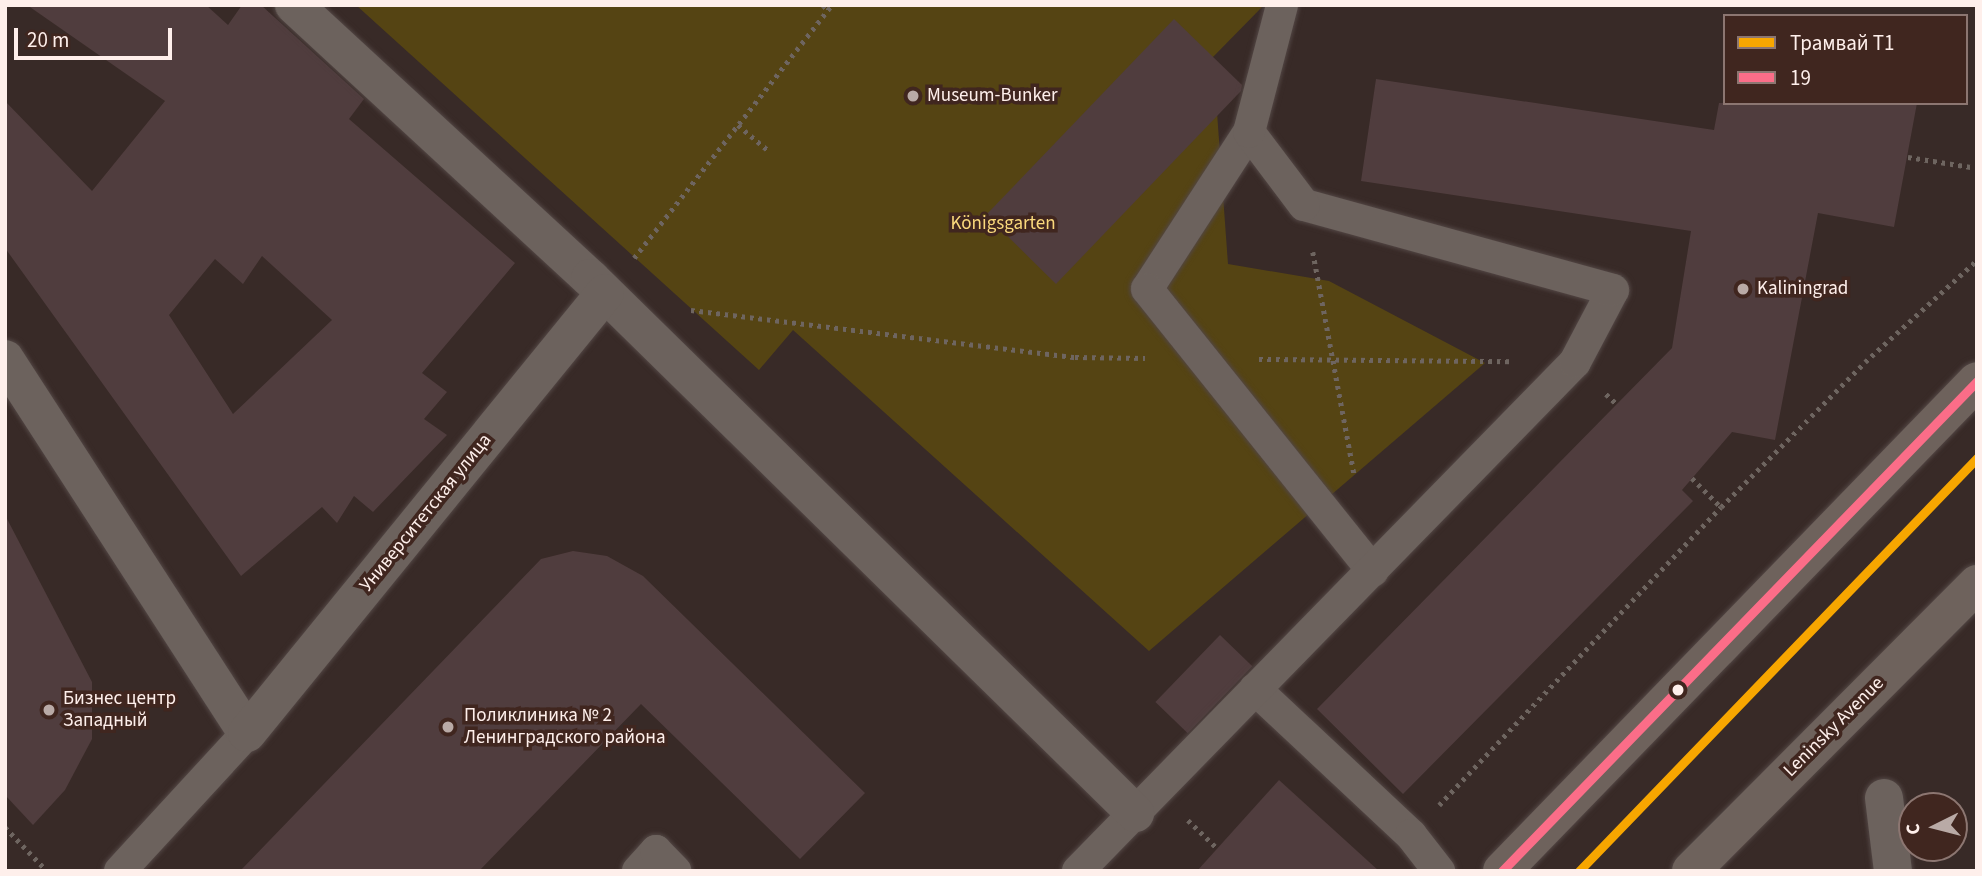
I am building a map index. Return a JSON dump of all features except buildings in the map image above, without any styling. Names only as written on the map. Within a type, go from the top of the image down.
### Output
[{"type":"main road","points":[[1502,871],[1977,381]]},
{"type":"main road","name":"Leninsky Avenue","points":[[1691,871],[1977,584]]},
{"type":"street","points":[[294,5],[605,293],[1135,813]]},
{"type":"street","name":"Университетская улица","points":[[247,733],[605,293]]},
{"type":"street","points":[[5,359],[247,733]]},
{"type":"street","points":[[1884,799],[1892,871]]},
{"type":"lane","points":[[1282,5],[1249,132],[1147,289],[1373,571]]},
{"type":"lane","points":[[1077,871],[1575,362],[1613,290],[1304,205],[1249,132]]},
{"type":"lane","points":[[1255,689],[1411,835],[1439,871]]},
{"type":"lane","name":"Университетская улица","points":[[120,871],[247,733]]},
{"type":"lane","points":[[638,871],[656,851],[675,871]]},
{"type":"path","points":[[629,264],[830,8],[823,5]]},
{"type":"path","points":[[738,125],[768,150]]},
{"type":"path","points":[[1908,157],[1977,168]]},
{"type":"path","points":[[1304,205],[1355,479]]},
{"type":"path","points":[[1411,835],[1721,507],[1865,362],[1977,260]]},
{"type":"path","points":[[680,308],[1075,357],[1575,362]]},
{"type":"path","points":[[1692,478],[1721,507]]},
{"type":"path","points":[[5,827],[47,871]]},
{"type":"green space","name":"Königsgarten","points":[[356,5],[1264,5],[1213,57],[1228,264],[1329,281],[1485,363],[1149,651],[793,330],[759,370]]},
{"type":"tram line","name":"T1","points":[[1579,871],[1977,458]]},
{"type":"transit line","name":"19","points":[[1502,871],[1977,381]]},
{"type":"place","name":"Museum-Bunker","points":[[913,96]]},
{"type":"place","name":"Kaliningrad","points":[[1743,289]]},
{"type":"place","name":"Бизнес центр Западный","points":[[49,710]]},
{"type":"place","name":"Поликлиника № 2 Ленинградского района","points":[[448,727]]}]
